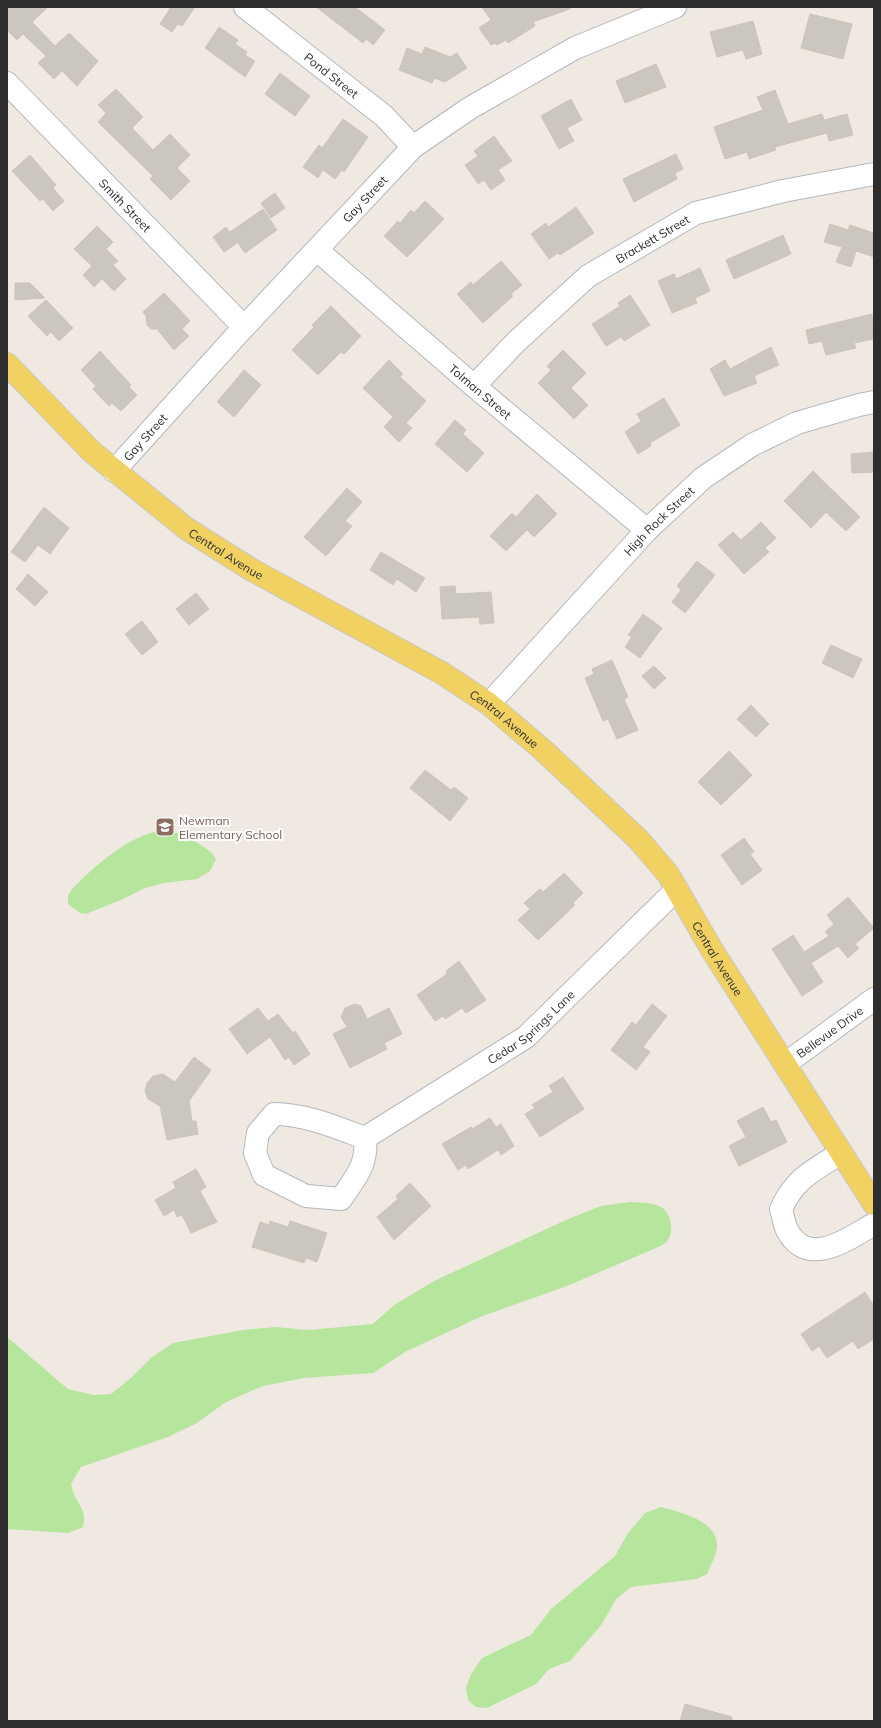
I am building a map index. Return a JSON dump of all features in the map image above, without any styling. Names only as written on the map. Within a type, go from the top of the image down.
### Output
[{"type":"main road","name":"Central Avenue","points":[[7,364],[74,434],[114,471],[187,529],[252,570],[442,673],[489,704],[544,751],[638,839],[668,874],[785,1064],[874,1204]]},
{"type":"street","name":"Pond Street","points":[[245,7],[384,116],[413,147]]},
{"type":"street","name":"Gay Street","points":[[114,471],[244,327],[413,147],[470,108],[575,48],[675,7]]},
{"type":"street","name":"Smith Street","points":[[7,83],[244,327]]},
{"type":"street","name":"Brackett Street","points":[[474,386],[516,342],[588,276],[696,213],[783,191],[874,174]]},
{"type":"street","name":"Tolman Street","points":[[316,250],[474,386],[647,530]]},
{"type":"street","name":"High Rock Street","points":[[489,704],[647,530],[703,478],[752,445],[797,423],[874,402]]},
{"type":"street","name":"Cedar Springs Lane","points":[[364,1138],[526,1037],[677,890]]},
{"type":"street","name":"Bellevue Drive","points":[[785,1064],[874,999]]},
{"type":"street","points":[[274,1114],[291,1114],[327,1124],[364,1138],[366,1151],[360,1170],[340,1198],[306,1196],[264,1174],[255,1153],[258,1133],[274,1114]]},
{"type":"street","points":[[841,1153],[805,1175],[788,1192],[781,1209],[787,1230],[797,1243],[816,1250],[835,1247],[874,1224]]},
{"type":"green space","points":[[160,831],[184,834],[211,852],[216,859],[210,871],[197,879],[164,883],[145,888],[86,914],[80,913],[68,904],[68,896],[72,889],[101,862],[124,845],[148,834]]},
{"type":"green space","points":[[630,1202],[654,1204],[664,1209],[669,1217],[671,1230],[668,1239],[663,1245],[567,1286],[480,1317],[405,1352],[373,1373],[304,1378],[263,1386],[226,1402],[197,1423],[168,1437],[81,1467],[71,1484],[84,1514],[83,1527],[68,1533],[7,1529],[7,1337],[68,1389],[94,1395],[111,1394],[131,1378],[152,1357],[173,1343],[243,1330],[275,1327],[309,1330],[373,1324],[394,1305],[436,1280],[566,1220],[601,1206]]},
{"type":"green space","points":[[661,1507],[697,1519],[706,1524],[712,1531],[716,1539],[717,1548],[707,1574],[697,1579],[631,1587],[616,1599],[602,1624],[570,1661],[549,1669],[536,1684],[487,1708],[476,1707],[468,1700],[466,1688],[471,1674],[482,1658],[531,1635],[551,1609],[615,1556],[628,1533],[645,1513]]},
{"type":"building","points":[[7,7],[48,7],[32,22],[55,46],[69,33],[98,61],[77,86],[62,71],[54,79],[38,63],[46,56],[23,34],[17,40],[7,30]]},
{"type":"building","points":[[171,7],[195,7],[182,26],[178,24],[172,32],[160,24]]},
{"type":"building","points":[[316,7],[355,7],[385,30],[373,45],[366,39],[363,43]]},
{"type":"building","points":[[482,7],[570,7],[570,9],[533,22],[535,26],[508,43],[506,40],[497,45],[495,43],[491,45],[479,28],[491,20]]},
{"type":"building","points":[[810,14],[852,24],[843,59],[801,48]]},
{"type":"building","points":[[753,21],[762,54],[746,59],[743,50],[717,57],[710,32]]},
{"type":"building","points":[[219,27],[238,40],[235,44],[247,52],[245,55],[255,61],[245,77],[205,48]]},
{"type":"building","points":[[425,47],[450,57],[457,53],[467,68],[445,82],[434,78],[432,83],[399,70],[407,48],[422,54]]},
{"type":"building","points":[[656,64],[666,87],[625,103],[616,81]]},
{"type":"building","points":[[280,73],[310,96],[295,116],[265,94]]},
{"type":"building","points":[[116,89],[143,117],[132,128],[153,150],[170,134],[190,155],[177,168],[190,181],[171,200],[150,179],[153,176],[98,122],[106,113],[98,105]]},
{"type":"building","points":[[775,90],[788,124],[822,114],[824,120],[847,114],[853,135],[829,141],[827,133],[775,147],[776,150],[749,159],[747,152],[725,159],[714,127],[763,110],[757,97]]},
{"type":"building","points":[[571,99],[582,120],[567,128],[574,141],[559,149],[541,116]]},
{"type":"building","points":[[343,119],[368,137],[344,172],[342,170],[335,179],[323,170],[318,178],[303,167],[319,145],[322,148]]},
{"type":"building","points":[[494,136],[512,161],[498,170],[505,180],[491,190],[484,180],[478,184],[465,165],[478,156],[474,151]]},
{"type":"building","points":[[676,154],[683,169],[675,173],[677,179],[634,202],[623,179]]},
{"type":"building","points":[[30,155],[56,185],[53,188],[64,201],[53,211],[43,199],[40,201],[12,171]]},
{"type":"building","points":[[275,193],[285,208],[271,218],[261,203]]},
{"type":"building","points":[[425,201],[444,219],[407,257],[384,236],[398,221],[400,223],[411,210],[414,213]]},
{"type":"building","points":[[576,207],[594,233],[560,255],[558,253],[549,259],[531,234],[546,223],[548,227]]},
{"type":"building","points":[[263,209],[277,230],[245,253],[230,232]]},
{"type":"building","points":[[830,224],[848,230],[850,225],[874,233],[874,257],[856,251],[851,267],[836,262],[842,247],[824,242]]},
{"type":"building","points":[[97,226],[113,242],[106,249],[118,261],[113,265],[126,279],[114,291],[102,279],[94,287],[83,275],[92,266],[74,249]]},
{"type":"building","points":[[226,227],[237,243],[224,252],[213,237]]},
{"type":"building","points":[[783,235],[791,254],[734,279],[726,260]]},
{"type":"building","points":[[501,261],[522,285],[511,294],[513,296],[483,323],[457,294],[471,282],[473,285]]},
{"type":"building","points":[[700,268],[710,291],[695,298],[697,303],[672,313],[658,281],[674,274],[676,279]]},
{"type":"building","points":[[15,283],[30,283],[45,298],[15,300]]},
{"type":"building","points":[[164,293],[190,321],[182,329],[189,336],[174,350],[157,329],[151,329],[147,325],[146,316],[143,312]]},
{"type":"building","points":[[630,295],[650,325],[624,341],[621,337],[606,346],[592,324],[620,306],[618,303]]},
{"type":"building","points":[[46,300],[73,328],[59,341],[51,332],[47,336],[28,316]]},
{"type":"building","points":[[331,306],[361,336],[344,354],[341,352],[318,375],[292,350],[314,327],[312,325]]},
{"type":"building","points":[[872,314],[874,339],[854,343],[856,348],[826,355],[822,341],[809,344],[806,330]]},
{"type":"building","points":[[771,347],[779,365],[754,376],[757,383],[724,396],[710,369],[725,360],[730,369]]},
{"type":"building","points":[[563,350],[586,373],[571,388],[588,405],[574,419],[538,383],[551,370],[547,366]]},
{"type":"building","points":[[100,351],[131,385],[129,387],[137,395],[121,411],[112,403],[109,406],[93,389],[96,386],[81,370]]},
{"type":"building","points":[[389,360],[403,374],[400,377],[426,401],[406,423],[412,428],[399,442],[384,427],[393,417],[363,388]]},
{"type":"building","points":[[244,370],[261,385],[234,417],[217,402]]},
{"type":"building","points":[[664,398],[680,425],[650,443],[651,446],[638,454],[625,432],[641,421],[637,414]]},
{"type":"building","points":[[455,420],[466,430],[463,434],[484,453],[467,472],[435,444]]},
{"type":"building","points":[[874,452],[874,472],[852,473],[851,454]]},
{"type":"building","points":[[813,471],[860,517],[846,531],[826,512],[811,528],[784,501]]},
{"type":"building","points":[[347,488],[362,502],[345,521],[352,526],[326,556],[304,537]]},
{"type":"building","points":[[537,494],[557,514],[534,537],[527,530],[506,551],[490,536],[512,513],[516,517]]},
{"type":"building","points":[[44,507],[69,528],[50,554],[38,545],[25,562],[11,552]]},
{"type":"building","points":[[761,522],[776,538],[765,548],[769,552],[744,574],[718,545],[733,532],[741,540]]},
{"type":"building","points":[[381,552],[425,578],[416,592],[397,579],[393,585],[370,570]]},
{"type":"building","points":[[697,561],[715,575],[685,613],[672,602],[681,590],[677,586]]},
{"type":"building","points":[[28,574],[48,592],[35,606],[16,589]]},
{"type":"building","points":[[455,586],[456,594],[491,592],[494,623],[480,624],[479,617],[442,619],[440,587]]},
{"type":"building","points":[[196,593],[209,609],[189,625],[176,609]]},
{"type":"building","points":[[643,614],[662,628],[640,658],[625,647],[632,637],[628,635]]},
{"type":"building","points":[[142,621],[158,642],[142,655],[125,634]]},
{"type":"building","points":[[831,645],[862,659],[853,678],[822,663]]},
{"type":"building","points":[[612,660],[628,697],[624,699],[638,730],[617,739],[608,719],[603,721],[585,678],[594,674],[592,669]]},
{"type":"building","points":[[654,666],[666,678],[654,689],[642,676]]},
{"type":"building","points":[[751,705],[769,724],[756,737],[737,719]]},
{"type":"building","points":[[729,751],[752,775],[721,805],[698,782]]},
{"type":"building","points":[[425,770],[451,790],[454,787],[468,798],[450,821],[410,788]]},
{"type":"building","points":[[744,838],[754,852],[750,854],[762,870],[742,885],[721,855]]},
{"type":"building","points":[[564,873],[583,893],[573,903],[575,905],[538,940],[518,920],[530,909],[524,903],[540,889],[543,892]]},
{"type":"building","points":[[848,897],[874,928],[855,944],[859,948],[848,958],[838,946],[811,963],[823,982],[802,996],[772,949],[793,935],[804,952],[829,936],[825,932],[834,924],[827,915]]},
{"type":"building","points":[[459,961],[486,1000],[466,1013],[462,1008],[445,1019],[443,1016],[435,1021],[417,995],[447,974],[446,971]]},
{"type":"building","points":[[355,1004],[361,1006],[367,1019],[389,1008],[402,1034],[384,1043],[387,1049],[350,1068],[333,1034],[347,1027],[341,1017],[345,1008]]},
{"type":"building","points":[[652,1004],[667,1016],[643,1047],[650,1052],[636,1070],[611,1050],[632,1022],[636,1025]]},
{"type":"building","points":[[258,1008],[268,1021],[278,1014],[293,1033],[295,1031],[310,1054],[294,1065],[289,1057],[285,1060],[270,1037],[247,1054],[229,1029]]},
{"type":"building","points":[[194,1057],[211,1070],[189,1101],[192,1121],[196,1121],[198,1134],[167,1140],[160,1106],[148,1099],[145,1091],[147,1083],[153,1076],[163,1074],[175,1082]]},
{"type":"building","points":[[563,1077],[584,1109],[540,1137],[525,1114],[535,1108],[532,1105],[553,1092],[549,1086]]},
{"type":"building","points":[[763,1107],[771,1122],[776,1120],[787,1142],[739,1166],[729,1146],[746,1137],[737,1121]]},
{"type":"building","points":[[490,1118],[496,1127],[501,1124],[514,1146],[501,1155],[498,1150],[468,1169],[466,1165],[458,1170],[442,1144]]},
{"type":"building","points":[[196,1169],[206,1187],[200,1191],[217,1222],[191,1233],[182,1215],[177,1217],[174,1210],[164,1216],[155,1200],[176,1188],[173,1182]]},
{"type":"building","points":[[410,1183],[431,1206],[394,1240],[377,1217],[398,1199],[396,1196]]},
{"type":"building","points":[[270,1221],[288,1227],[290,1221],[327,1233],[317,1262],[306,1258],[304,1263],[252,1247],[260,1222],[269,1225]]},
{"type":"building","points":[[865,1292],[874,1306],[874,1339],[858,1349],[853,1341],[827,1358],[819,1346],[812,1351],[801,1334]]},
{"type":"building","points":[[685,1704],[732,1717],[732,1721],[680,1721]]},
{"type":"place","name":"Newman Elementary School","points":[[165,827]]}]
